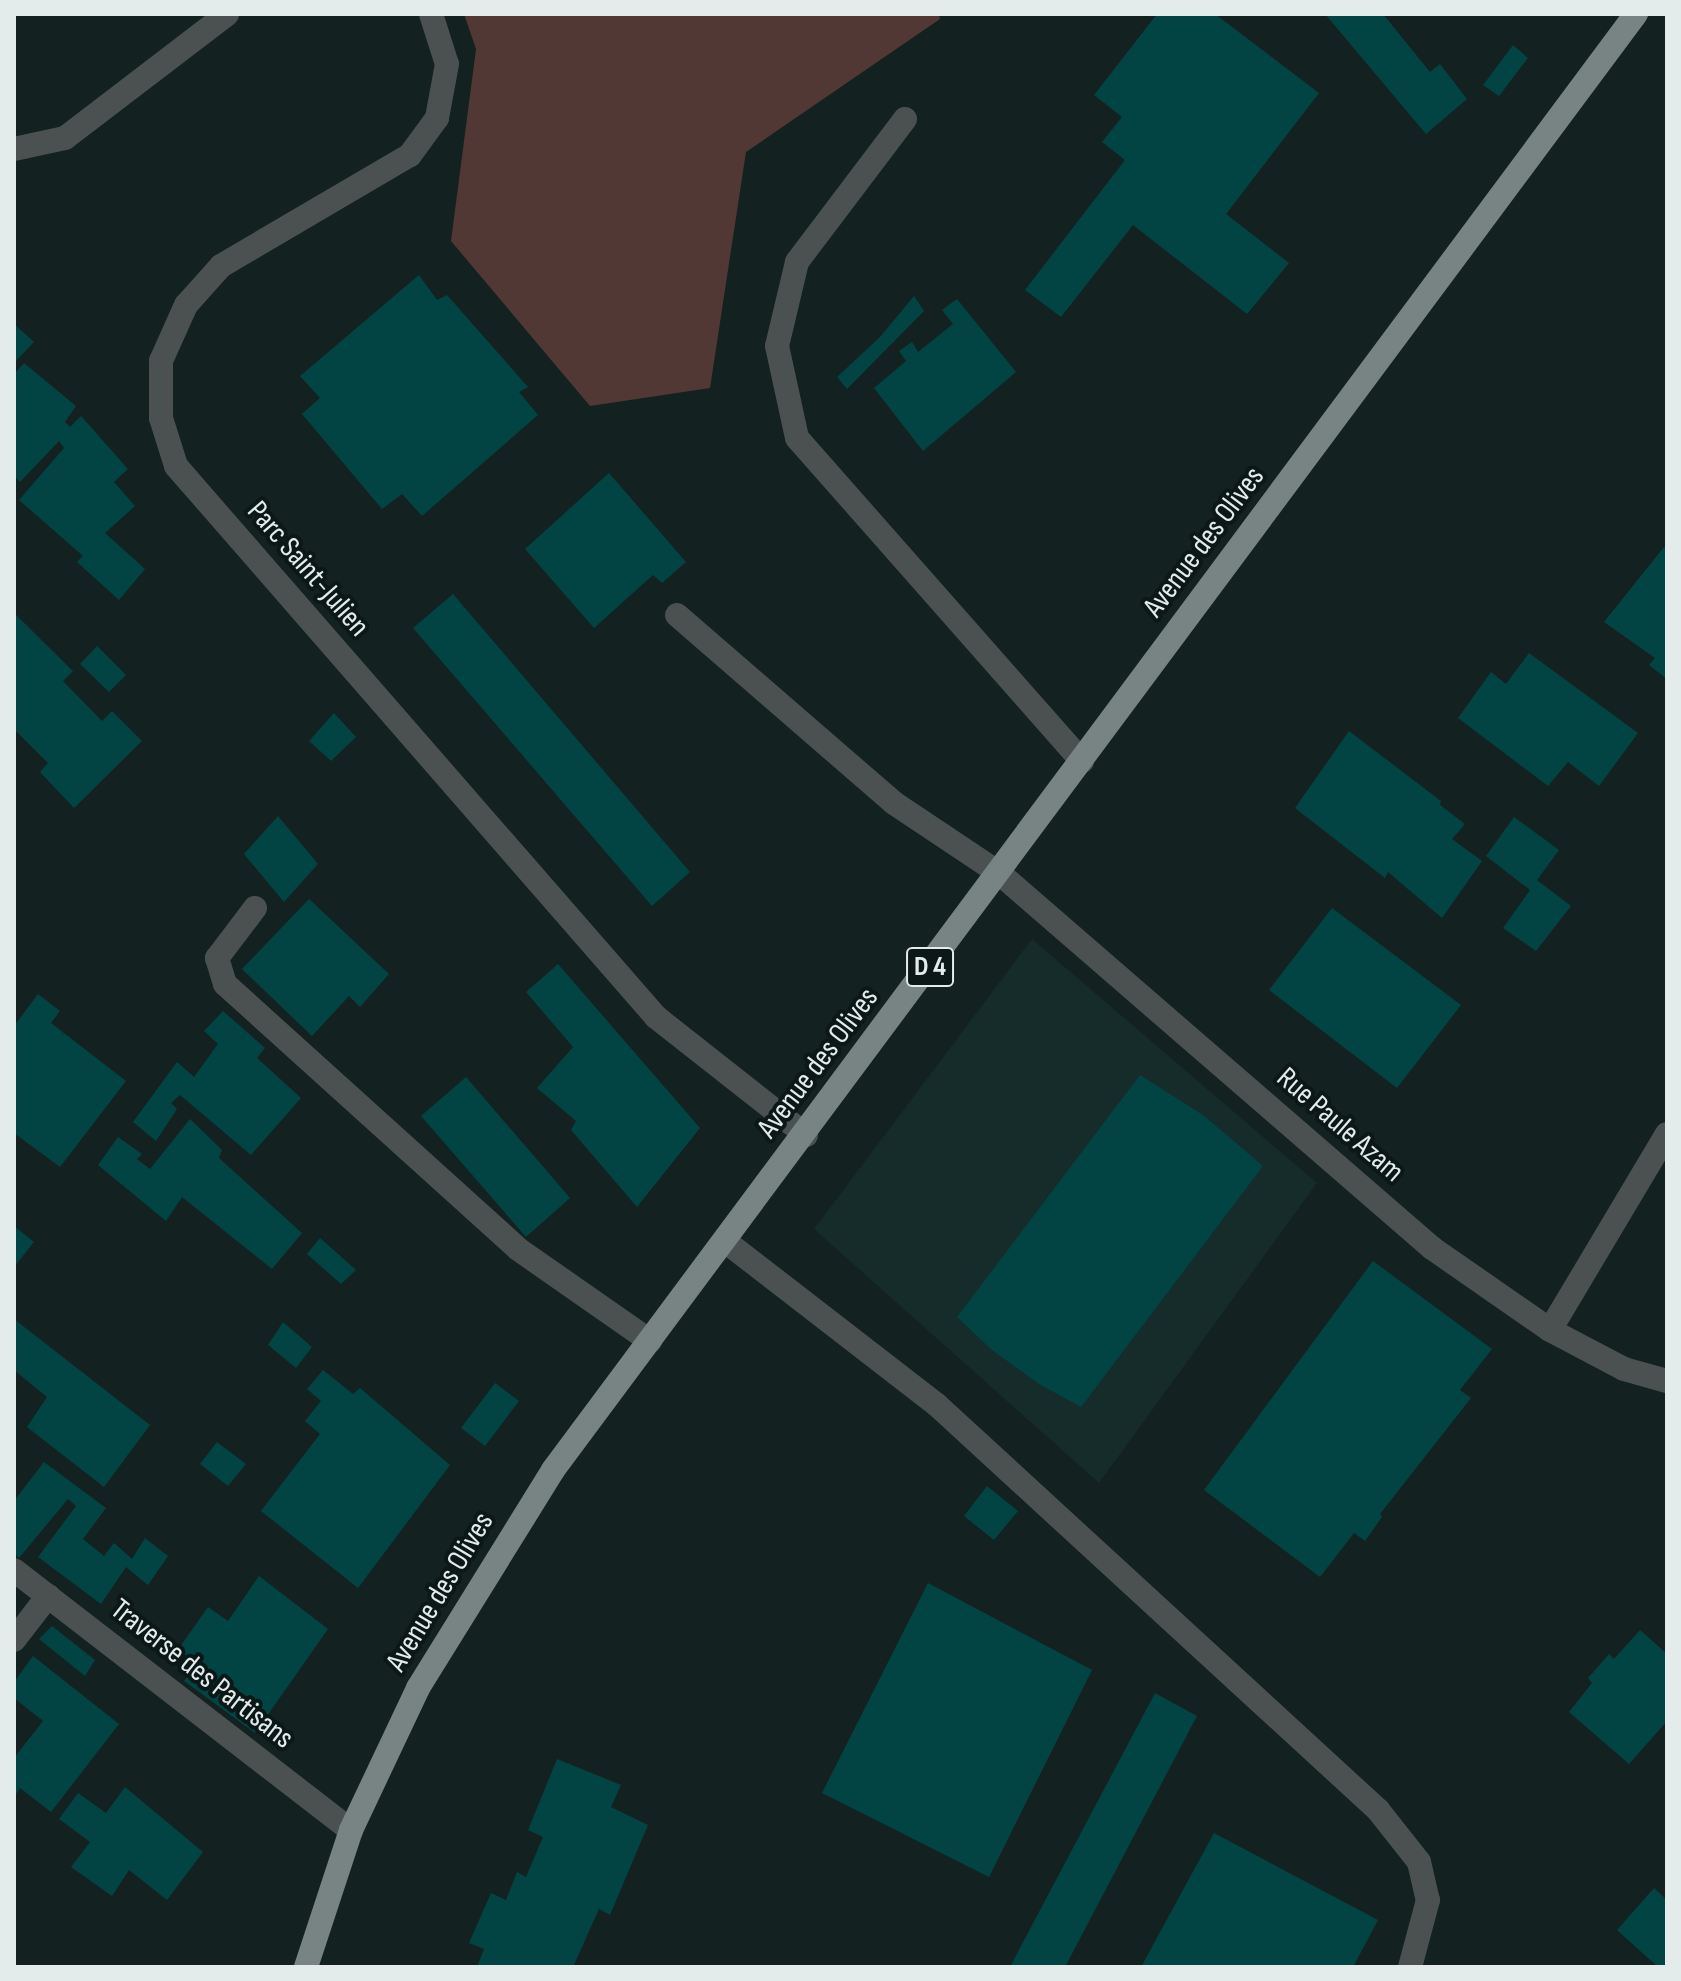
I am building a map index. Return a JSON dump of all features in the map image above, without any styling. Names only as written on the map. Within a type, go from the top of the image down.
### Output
[{"type":"main road","name":"Avenue des Olives","points":[[306,1967],[351,1830],[418,1688],[553,1470],[806,1135],[1636,14]]},
{"type":"street","points":[[14,149],[65,138],[227,14]]},
{"type":"street","name":"Parc Saint-Julien","points":[[431,14],[447,64],[437,118],[410,155],[221,266],[186,305],[161,361],[161,418],[176,466],[656,1017],[806,1135]]},
{"type":"street","points":[[905,119],[797,262],[777,346],[797,438],[1082,761]]},
{"type":"street","name":"Rue Paule Azam","points":[[677,615],[894,803],[999,873],[1432,1248],[1550,1330],[1624,1369],[1667,1381]]},
{"type":"street","points":[[255,908],[217,958],[225,984],[518,1249],[650,1341]]},
{"type":"street","points":[[1550,1330],[1667,1134]]},
{"type":"street","points":[[725,1241],[937,1405],[1378,1810],[1419,1862],[1428,1900],[1410,1967]]},
{"type":"street","name":"Traverse des Partisans","points":[[14,1570],[351,1830]]},
{"type":"street","points":[[14,1640],[48,1596]]},
{"type":"shaded area","points":[[464,14],[939,14],[940,19],[746,152],[710,388],[590,406],[451,241],[476,49]]},
{"type":"shaded area","points":[[1032,939],[1317,1183],[1099,1483],[814,1229]]},
{"type":"building","points":[[1157,14],[1215,14],[1319,93],[1226,214],[1289,263],[1247,314],[1133,225],[1061,317],[1025,290],[1125,160],[1102,142],[1122,117],[1094,95]]},
{"type":"building","points":[[1325,14],[1383,14],[1430,72],[1440,64],[1467,99],[1426,134]]},
{"type":"building","points":[[1513,45],[1528,58],[1499,96],[1483,85]]},
{"type":"building","points":[[419,275],[437,300],[447,295],[528,387],[519,392],[538,415],[422,516],[402,494],[382,509],[302,414],[320,398],[300,376]]},
{"type":"building","points":[[914,296],[924,311],[847,389],[837,377],[880,337]]},
{"type":"building","points":[[957,299],[1016,372],[923,451],[874,388],[906,361],[899,351],[912,342],[918,352],[953,324],[942,310]]},
{"type":"building","points":[[14,324],[34,342],[14,363]]},
{"type":"building","points":[[24,363],[76,406],[65,422],[70,427],[81,416],[128,469],[114,482],[135,506],[105,533],[145,569],[119,600],[77,562],[83,556],[19,500],[64,448],[59,441],[20,482],[14,476],[14,374]]},
{"type":"building","points":[[609,473],[686,562],[662,583],[653,575],[594,628],[525,549]]},
{"type":"building","points":[[1664,547],[1667,549],[1667,679],[1649,665],[1655,658],[1604,622]]},
{"type":"building","points":[[453,594],[690,872],[652,906],[413,628]]},
{"type":"building","points":[[14,613],[73,671],[63,681],[102,721],[112,711],[142,741],[74,808],[40,772],[48,763],[14,729]]},
{"type":"building","points":[[97,646],[126,675],[109,692],[80,664]]},
{"type":"building","points":[[1529,653],[1638,733],[1599,786],[1568,762],[1548,786],[1458,718],[1491,672],[1506,684]]},
{"type":"building","points":[[334,713],[356,737],[331,761],[309,741]]},
{"type":"building","points":[[1349,731],[1441,801],[1440,805],[1465,824],[1452,839],[1482,861],[1442,918],[1388,872],[1385,878],[1295,808]]},
{"type":"building","points":[[278,816],[318,864],[284,902],[244,854]]},
{"type":"building","points":[[1514,817],[1559,850],[1537,880],[1571,906],[1536,951],[1503,928],[1530,890],[1486,856]]},
{"type":"building","points":[[309,899],[389,974],[360,1007],[349,996],[312,1036],[242,969]]},
{"type":"building","points":[[1332,908],[1461,1005],[1397,1088],[1269,990]]},
{"type":"building","points":[[558,964],[700,1128],[637,1207],[571,1130],[576,1121],[537,1088],[573,1047],[526,992]]},
{"type":"building","points":[[38,994],[60,1011],[51,1023],[126,1081],[60,1167],[14,1133],[14,1026]]},
{"type":"building","points":[[223,1011],[265,1048],[257,1058],[301,1098],[251,1155],[180,1095],[171,1103],[177,1109],[156,1141],[133,1122],[177,1062],[194,1077],[218,1044],[204,1031]]},
{"type":"building","points":[[1140,1075],[1203,1115],[1263,1166],[1081,1407],[1039,1384],[992,1350],[957,1317]]},
{"type":"building","points":[[466,1077],[570,1198],[526,1237],[421,1116]]},
{"type":"building","points":[[190,1119],[222,1150],[219,1158],[302,1233],[272,1269],[182,1197],[166,1221],[98,1165],[118,1137],[142,1154],[137,1159],[150,1169]]},
{"type":"building","points":[[14,1226],[34,1242],[14,1267]]},
{"type":"building","points":[[320,1238],[356,1270],[341,1284],[307,1254]]},
{"type":"building","points":[[1373,1261],[1492,1349],[1460,1390],[1471,1398],[1380,1514],[1382,1517],[1365,1541],[1354,1533],[1320,1577],[1204,1490]]},
{"type":"building","points":[[14,1319],[150,1425],[104,1487],[27,1427],[47,1397],[14,1370]]},
{"type":"building","points":[[283,1322],[312,1347],[296,1368],[268,1345]]},
{"type":"building","points":[[323,1370],[353,1394],[360,1388],[450,1465],[358,1588],[261,1511],[320,1434],[305,1421],[321,1401],[307,1389]]},
{"type":"building","points":[[495,1383],[519,1401],[485,1446],[461,1428]]},
{"type":"building","points":[[217,1442],[246,1464],[228,1486],[200,1464]]},
{"type":"building","points":[[44,1462],[106,1508],[83,1539],[104,1556],[114,1543],[132,1559],[145,1538],[168,1556],[148,1585],[126,1567],[101,1604],[38,1557],[76,1506],[68,1499],[19,1558],[14,1553],[14,1501]]},
{"type":"building","points":[[987,1486],[1018,1511],[994,1540],[964,1516]]},
{"type":"building","points":[[259,1576],[328,1629],[255,1733],[184,1681],[193,1668],[175,1654],[208,1607],[228,1621]]},
{"type":"building","points":[[928,1583],[1092,1670],[989,1877],[822,1793]]},
{"type":"building","points":[[52,1626],[95,1660],[85,1676],[39,1639]]},
{"type":"building","points":[[1640,1630],[1667,1654],[1667,1721],[1629,1764],[1569,1712],[1592,1683],[1588,1678],[1609,1654],[1614,1659]]},
{"type":"building","points":[[33,1656],[119,1724],[51,1812],[20,1788],[14,1797],[14,1758],[43,1721],[14,1698],[14,1682]]},
{"type":"building","points":[[1155,1693],[1197,1716],[1065,1967],[1014,1967],[1011,1965]]},
{"type":"building","points":[[557,1759],[621,1785],[611,1807],[648,1825],[610,1915],[599,1909],[573,1967],[477,1967],[484,1949],[469,1943],[491,1893],[506,1900],[517,1872],[526,1877],[543,1837],[528,1830]]},
{"type":"building","points":[[125,1787],[203,1852],[167,1900],[129,1870],[112,1896],[71,1867],[90,1842],[59,1819],[78,1793],[106,1813]]},
{"type":"building","points":[[1214,1833],[1378,1920],[1353,1967],[1141,1967]]},
{"type":"building","points":[[1654,1888],[1667,1900],[1667,1967],[1658,1967],[1617,1930]]}]
